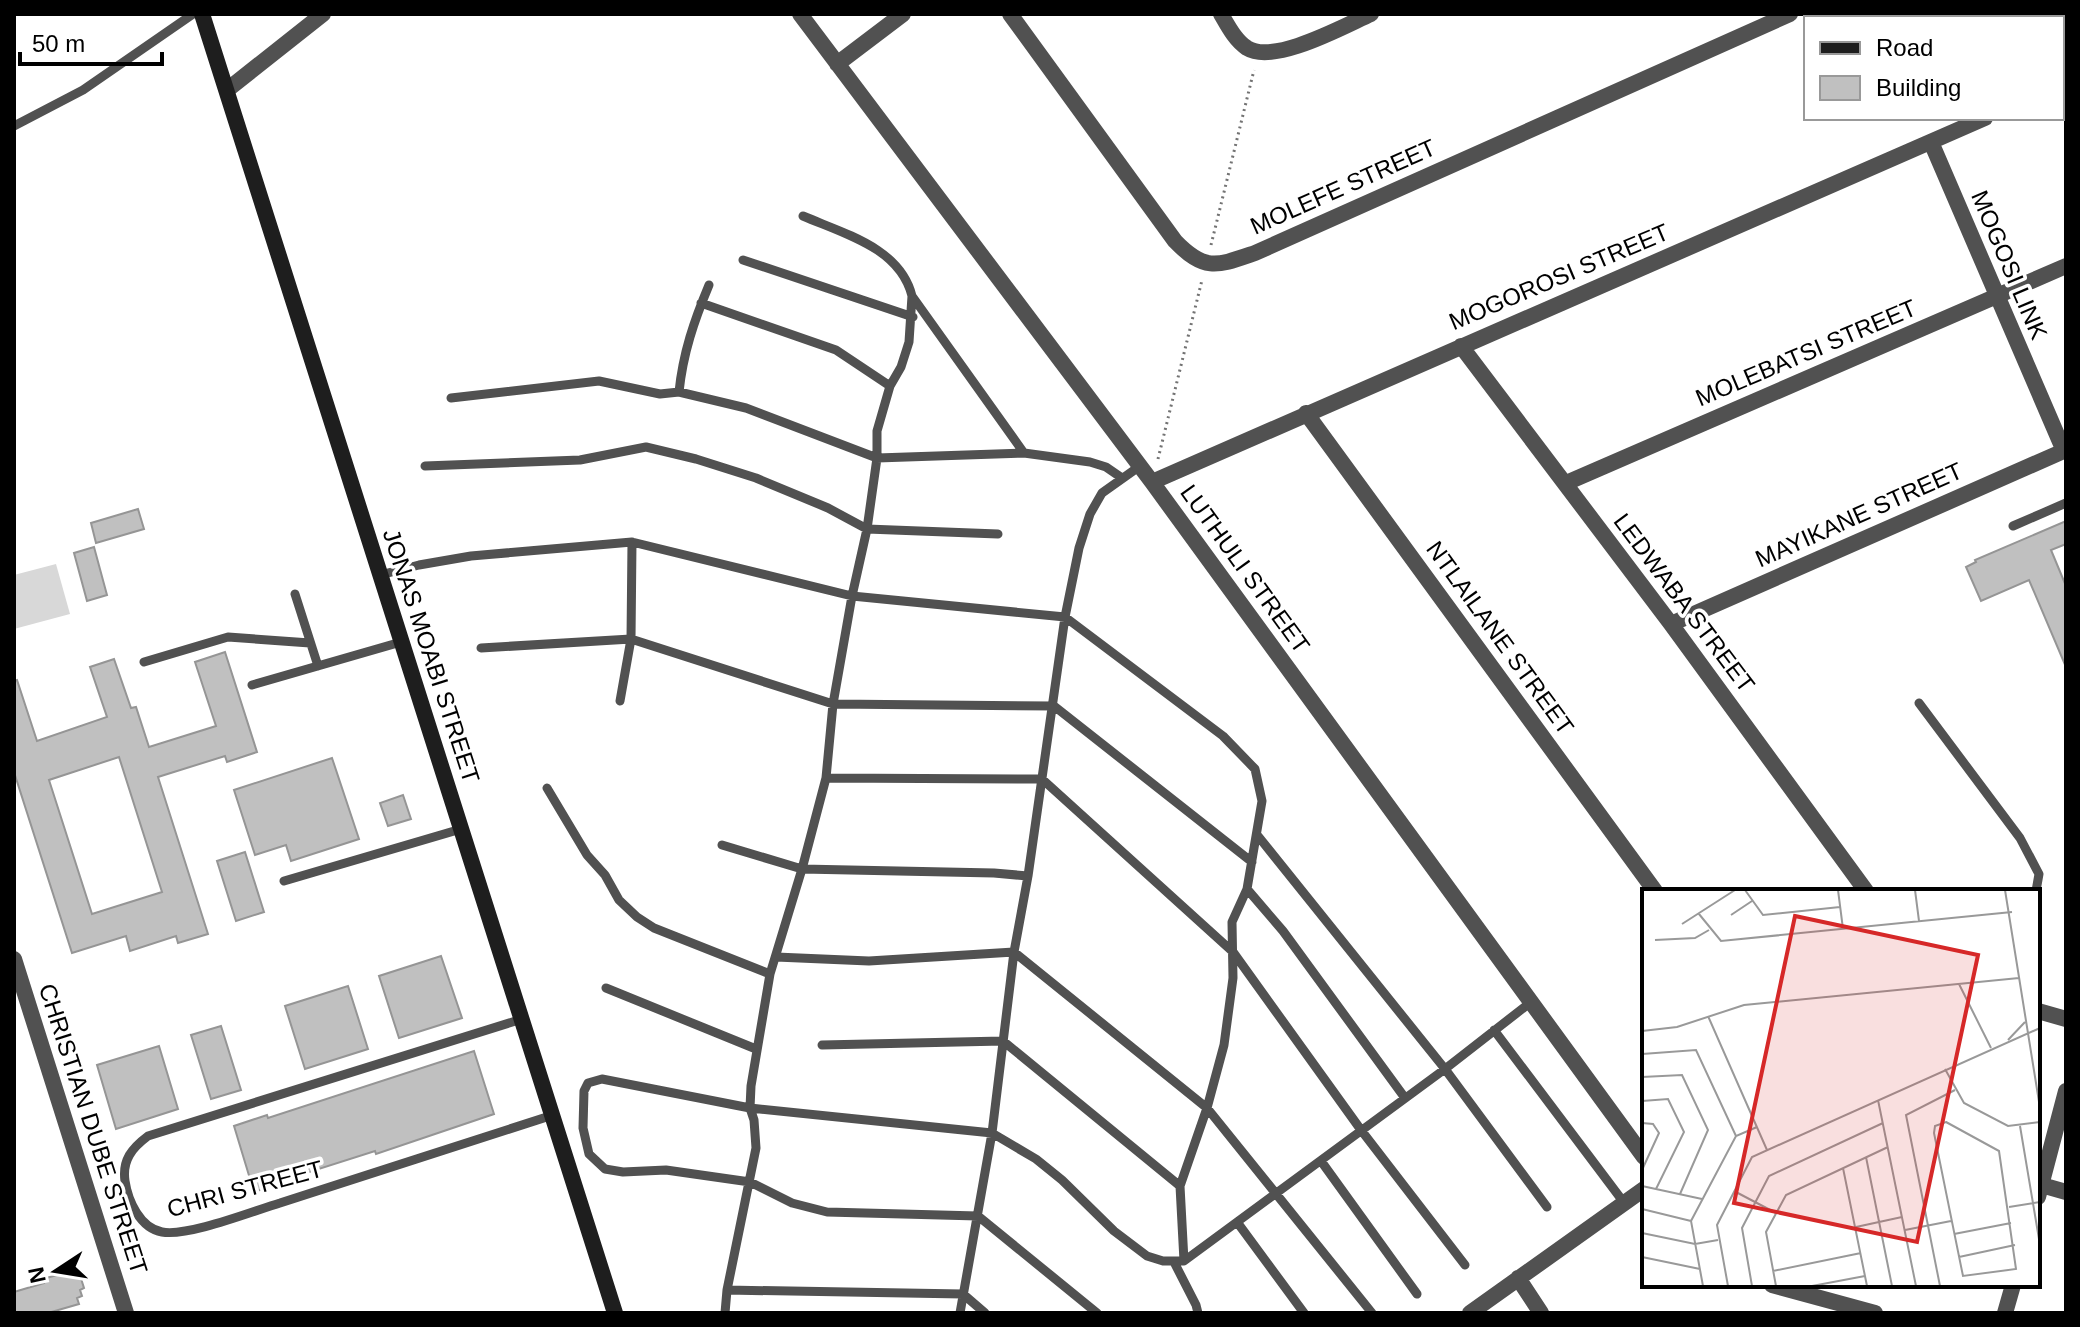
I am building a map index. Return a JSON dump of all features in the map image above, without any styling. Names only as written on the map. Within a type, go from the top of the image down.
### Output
[{"type":"street","name":"JONAS MOABI STREET","points":[[202,14],[615,1313]]},
{"type":"street","points":[[227,90],[323,14]]},
{"type":"street","name":"LUTHULI STREET","points":[[800,14],[1152,482],[1642,1154]]},
{"type":"street","points":[[837,64],[903,14]]},
{"type":"street","name":"MOLEFE STREET","points":[[1010,14],[1175,241],[1198,262],[1214,264],[1255,253],[1790,14]]},
{"type":"street","points":[[1221,14],[1235,37],[1246,48],[1258,53],[1300,45],[1371,14]]},
{"type":"street","name":"MOGOROSI STREET","points":[[1152,482],[1980,120]]},
{"type":"street","name":"MOGOSI LINK","points":[[1931,142],[2065,450]]},
{"type":"street","name":"MOLEBATSI STREET","points":[[1566,483],[2066,266]]},
{"type":"street","name":"LEDWABA STREET","points":[[1461,346],[1671,624],[1865,889]]},
{"type":"street","name":"NTLAILANE STREET","points":[[1306,413],[1654,889]]},
{"type":"street","name":"MAYIKANE STREET","points":[[1671,624],[2065,450]]},
{"type":"street","name":"CHRISTIAN DUBE STREET","points":[[14,959],[17,978],[126,1313]]},
{"type":"street","points":[[2040,1012],[2066,1019]]},
{"type":"street","points":[[2040,1185],[2066,1091]]},
{"type":"street","points":[[2040,1189],[2066,1192]]},
{"type":"street","points":[[1470,1313],[1642,1191]]},
{"type":"street","points":[[1518,1278],[1541,1313]]},
{"type":"street","points":[[1779,1287],[1875,1313]]},
{"type":"street","points":[[2005,1313],[2012,1287]]},
{"type":"lane","points":[[14,126],[83,90],[193,14]]},
{"type":"lane","points":[[725,1313],[750,1182],[756,1132],[750,1108],[756,1049],[770,974],[826,778],[833,704],[867,529],[877,458],[877,431],[890,386],[901,367],[909,342],[913,317],[908,281],[901,268],[888,256],[803,216]]},
{"type":"lane","points":[[743,260],[913,317]]},
{"type":"lane","points":[[679,392],[684,354],[709,285]]},
{"type":"lane","points":[[912,296],[1024,453]]},
{"type":"lane","points":[[701,303],[836,350],[890,386]]},
{"type":"lane","points":[[451,398],[599,381],[660,394],[679,392],[746,408],[877,458],[1024,453],[1090,462],[1106,467],[1122,478]]},
{"type":"lane","points":[[425,466],[580,460],[646,447],[756,478],[828,508],[867,529],[998,534]]},
{"type":"lane","points":[[960,1313],[992,1133],[1014,952],[1054,706],[1065,617],[1081,539],[1102,493],[1140,466]]},
{"type":"lane","points":[[2013,526],[2066,503]]},
{"type":"lane","points":[[620,701],[631,639],[632,542]]},
{"type":"lane","points":[[380,575],[471,556],[632,542],[852,596],[1065,617],[1223,736],[1255,769],[1262,801],[1247,889],[1232,922],[1230,1015],[1224,1045],[1207,1108],[1180,1186],[1179,1262],[1198,1313]]},
{"type":"lane","points":[[295,594],[318,666]]},
{"type":"lane","points":[[144,662],[219,638],[310,643]]},
{"type":"lane","points":[[481,648],[631,639],[833,704],[1054,706],[1252,862]]},
{"type":"lane","points":[[252,685],[401,642]]},
{"type":"lane","points":[[1919,703],[2020,838],[2039,874],[2036,889]]},
{"type":"lane","points":[[826,778],[1042,779],[1233,952],[1361,1130],[1465,1265]]},
{"type":"lane","points":[[547,788],[587,855],[605,875],[619,900],[637,917],[654,928],[770,974]]},
{"type":"lane","points":[[284,881],[461,829]]},
{"type":"lane","points":[[1258,836],[1445,1069],[1547,1207]]},
{"type":"lane","points":[[722,845],[802,869],[1028,876]]},
{"type":"lane","points":[[1247,889],[1283,931],[1405,1098]]},
{"type":"lane","points":[[776,957],[869,961],[1014,952],[1207,1108],[1372,1313]]},
{"type":"lane","points":[[606,988],[756,1049]]},
{"type":"lane","points":[[1097,1313],[978,1216],[827,1212],[792,1203],[750,1182],[666,1170],[623,1172],[605,1169],[589,1154],[583,1128],[584,1091],[588,1083],[595,1079],[750,1108],[992,1133],[1036,1159],[1114,1231],[1147,1256],[1179,1262],[1321,1161],[1531,1002]]},
{"type":"lane","name":"CHRI STREET","points":[[522,1019],[148,1136],[135,1146],[126,1159],[126,1187],[140,1219],[160,1232],[173,1233],[234,1217],[553,1115]]},
{"type":"lane","points":[[1494,1030],[1625,1204]]},
{"type":"lane","points":[[822,1045],[1003,1041],[1180,1186]]},
{"type":"lane","points":[[1321,1161],[1417,1294]]},
{"type":"lane","points":[[1237,1222],[1304,1313]]},
{"type":"lane","points":[[727,1290],[963,1294],[985,1313]]},
{"type":"shaded area","points":[[56,564],[70,614],[14,629],[14,575]]},
{"type":"building","points":[[138,509],[144,529],[96,543],[91,523]]},
{"type":"building","points":[[2066,521],[2066,544],[2051,550],[2066,586],[2066,667],[2029,580],[1981,601],[1966,567],[1975,560]]},
{"type":"building","points":[[94,547],[107,595],[87,601],[74,553]]},
{"type":"building","points":[[225,652],[257,752],[227,762],[225,756],[158,777],[208,934],[178,943],[176,936],[130,951],[126,936],[72,953],[14,772],[14,681],[17,680],[37,741],[107,717],[90,667],[114,659],[131,708],[136,707],[149,747],[216,726],[195,662]],"holes":[[[119,757],[162,892],[92,914],[49,780]]]},
{"type":"building","points":[[332,758],[359,839],[291,861],[286,845],[255,855],[234,790]]},
{"type":"building","points":[[403,795],[411,819],[388,826],[380,803]]},
{"type":"building","points":[[245,852],[264,912],[236,921],[217,861]]},
{"type":"building","points":[[441,956],[462,1018],[399,1038],[379,976]]},
{"type":"building","points":[[348,986],[368,1049],[305,1069],[285,1006]]},
{"type":"building","points":[[221,1026],[241,1090],[211,1099],[191,1035]]},
{"type":"building","points":[[159,1046],[178,1109],[116,1129],[97,1065]]},
{"type":"building","points":[[474,1051],[494,1114],[254,1192],[234,1126],[267,1115],[268,1118]]},
{"type":"building","points":[[78,1269],[84,1288],[80,1290],[82,1296],[77,1298],[79,1304],[48,1313],[14,1313],[14,1292],[44,1283],[43,1279]]}]
